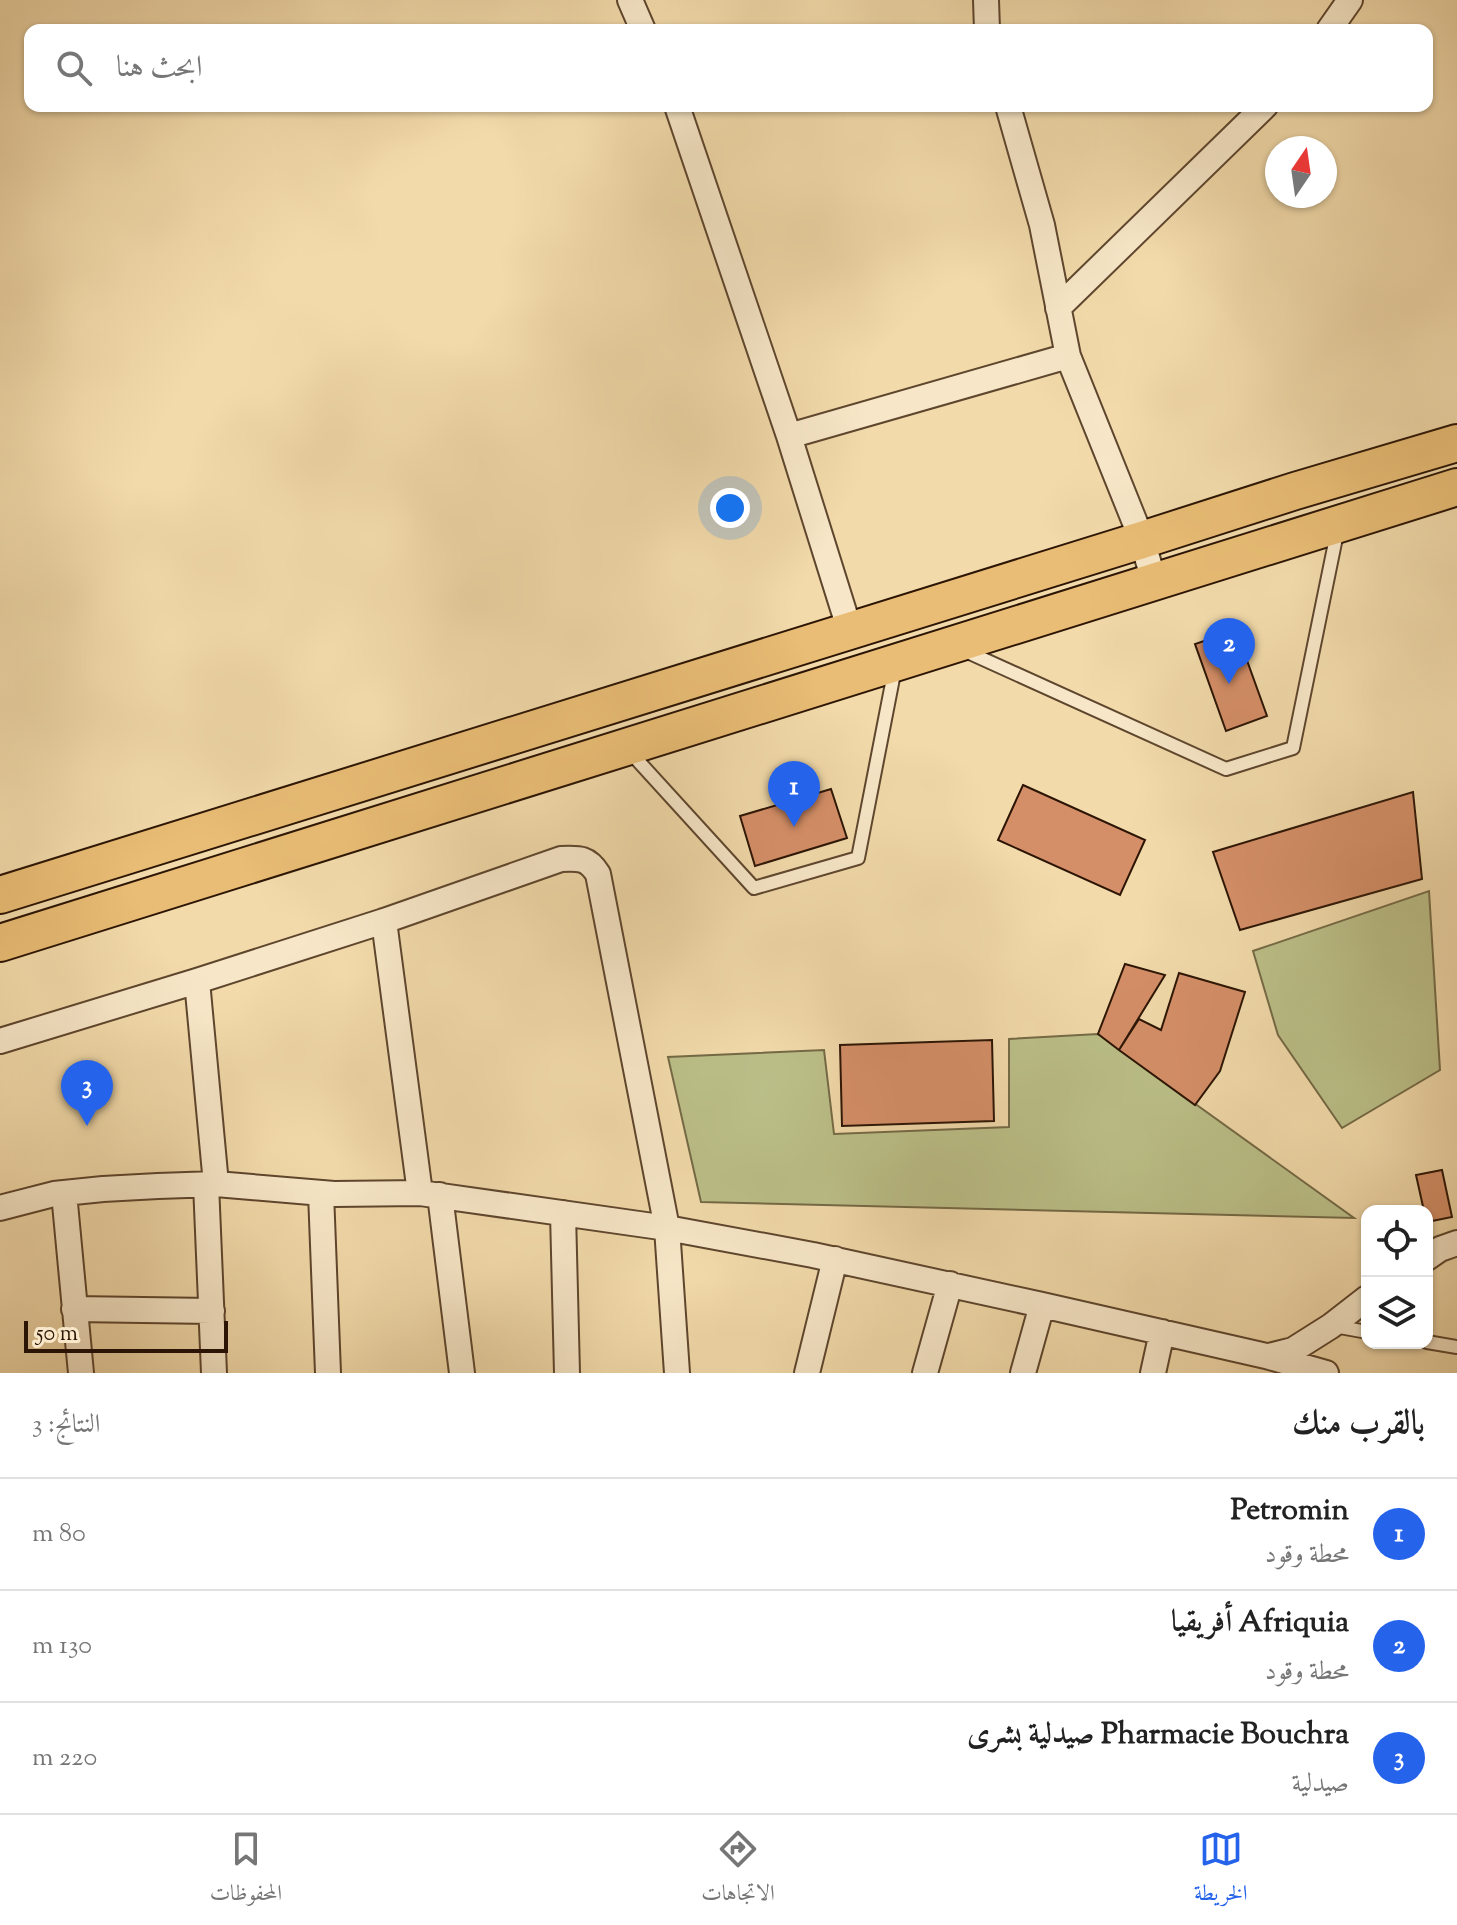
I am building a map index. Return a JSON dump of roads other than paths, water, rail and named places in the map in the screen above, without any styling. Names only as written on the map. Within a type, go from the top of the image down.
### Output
[{"type":"main road","points":[[0,895],[1457,443]]},
{"type":"main road","points":[[0,943],[1457,487]]},
{"type":"main road","points":[[1295,491],[1324,528]]},
{"type":"street","points":[[630,0],[640,24]]},
{"type":"street","points":[[986,0],[987,24]]},
{"type":"street","points":[[1333,24],[1350,0]]},
{"type":"street","points":[[679,112],[789,436],[850,631]]},
{"type":"street","points":[[1010,112],[1042,225],[1068,356],[1142,540],[1154,581]]},
{"type":"street","points":[[1058,308],[1259,112]]},
{"type":"street","points":[[789,436],[1068,356]]},
{"type":"street","points":[[0,1041],[384,921],[561,859],[578,858],[592,864],[598,874],[667,1228],[677,1373]]},
{"type":"street","points":[[384,921],[462,1373]]},
{"type":"street","points":[[197,981],[211,1184],[214,1373]]},
{"type":"street","points":[[0,1208],[64,1193],[211,1184],[321,1193],[430,1194],[667,1228],[835,1259],[1266,1356],[1326,1373]]},
{"type":"street","points":[[64,1193],[81,1373]]},
{"type":"street","points":[[321,1193],[328,1373]]},
{"type":"street","points":[[563,1213],[567,1373]]},
{"type":"street","points":[[1433,1254],[1457,1243]]},
{"type":"street","points":[[807,1373],[835,1259]]},
{"type":"street","points":[[925,1373],[950,1284]]},
{"type":"street","points":[[1266,1356],[1293,1350],[1361,1303]]},
{"type":"street","points":[[1023,1373],[1042,1305]]},
{"type":"street","points":[[74,1309],[212,1311]]},
{"type":"street","points":[[1153,1373],[1162,1332]]},
{"type":"lane","points":[[951,645],[1226,769],[1293,748],[1324,528]]},
{"type":"lane","points":[[625,747],[754,888],[858,858],[896,662]]},
{"type":"lane","points":[[1331,1326],[1361,1331]]},
{"type":"lane","points":[[1433,1343],[1457,1347]]},
{"type":"place","name":"Afriquia أفريقيا","points":[[1229,684]]},
{"type":"place","name":"Petromin","points":[[794,827]]},
{"type":"place","name":"Pharmacie Bouchra صيدلية بشرى","points":[[87,1126]]}]
